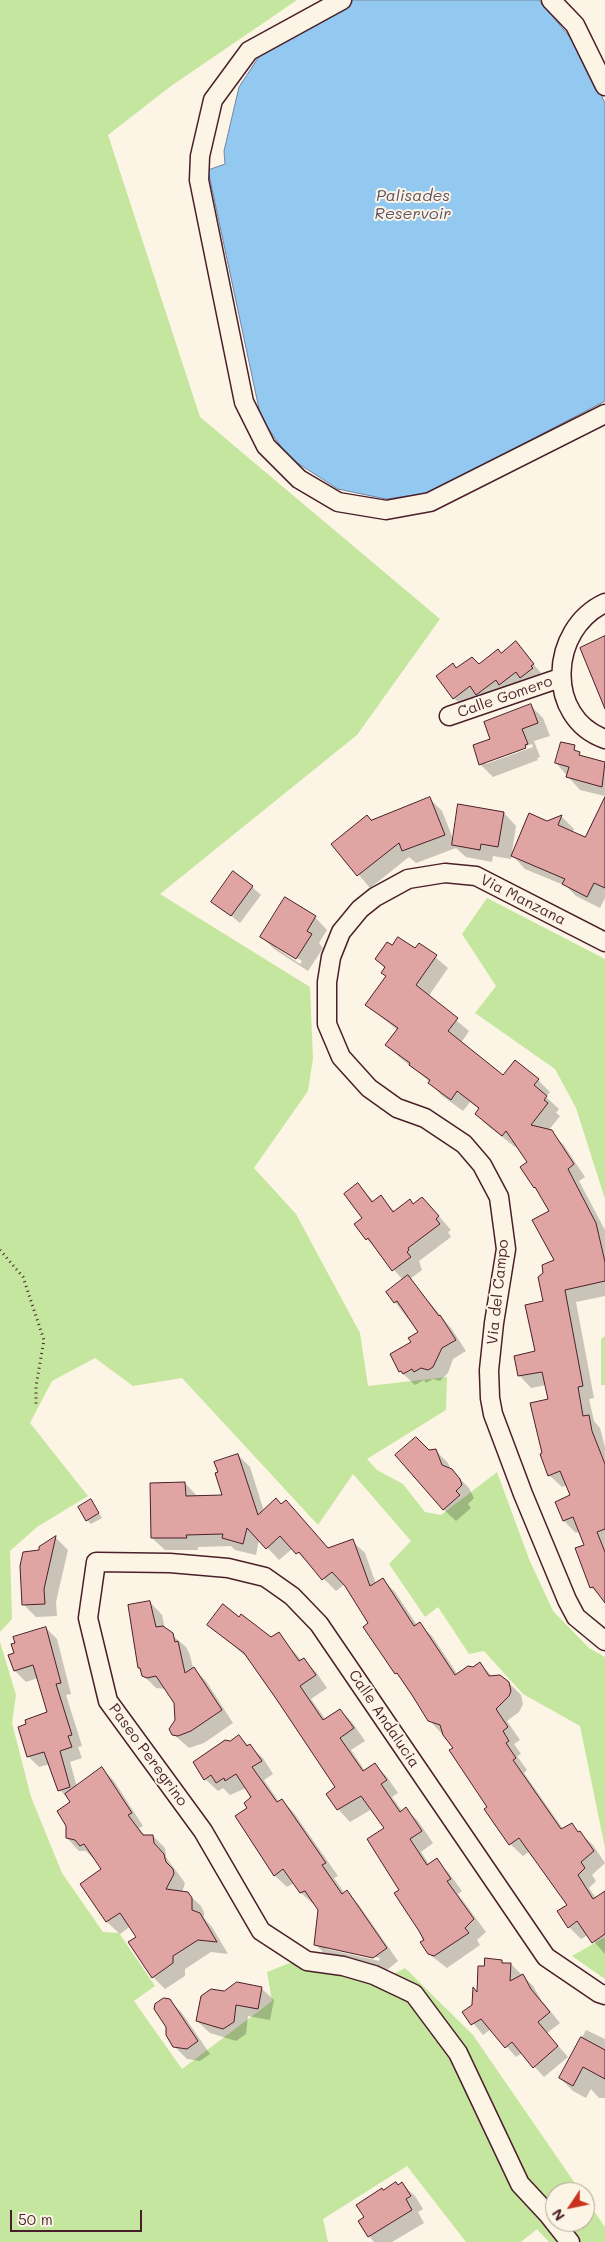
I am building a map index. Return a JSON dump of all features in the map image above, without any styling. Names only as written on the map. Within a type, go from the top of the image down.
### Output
[{"type":"street","points":[[342,0],[249,51],[213,100],[200,156],[200,180],[244,402],[266,446],[299,480],[338,502],[386,510],[430,502],[605,414]]},
{"type":"street","points":[[551,0],[575,25],[605,86]]},
{"type":"street","points":[[605,603],[585,617],[570,636],[564,649],[560,678],[567,703],[582,725],[605,740]]},
{"type":"street","name":"Calle Gomero","points":[[449,716],[560,678]]},
{"type":"street","name":"Via Manzana","points":[[408,879],[445,872],[476,876],[605,942]]},
{"type":"street","name":"Via del Campo","points":[[408,879],[368,903],[341,932],[331,957],[327,982],[327,1024],[341,1057],[369,1088],[397,1108],[425,1118],[464,1144],[482,1164],[498,1197],[506,1249],[494,1324],[490,1370],[493,1414],[567,1600],[576,1617],[605,1641]]},
{"type":"street","name":"Paseo Peregrino","points":[[96,1562],[88,1618],[108,1701],[203,1830],[261,1931],[307,1961],[343,1966],[374,1975],[414,1994],[458,2053],[520,2184],[547,2212],[570,2242]]},
{"type":"street","name":"Calle Andalucia","points":[[96,1562],[170,1563],[228,1568],[265,1577],[292,1596],[319,1624],[546,1956],[599,1993],[605,1994]]},
{"type":"path","points":[[0,1250],[23,1277],[44,1340],[36,1386],[36,1405]]},
{"type":"green space","points":[[0,0],[297,0],[171,86],[108,135],[200,417],[440,619],[357,735],[160,894],[310,987],[313,1058],[308,1091],[254,1168],[296,1214],[360,1333],[368,1386],[447,1377],[446,1410],[367,1459],[377,1470],[403,1484],[425,1512],[441,1515],[497,1472],[529,1559],[553,1611],[589,1648],[605,1657],[605,1848],[580,1726],[523,1694],[484,1651],[469,1654],[438,1607],[425,1617],[389,1564],[411,1541],[353,1474],[318,1525],[182,1378],[133,1386],[95,1358],[52,1381],[30,1423],[88,1496],[37,1527],[10,1551],[12,1619],[0,1632]]},
{"type":"green space","points":[[487,898],[605,959],[605,1199],[576,1108],[555,1069],[475,1013],[496,986],[462,934]]},
{"type":"green space","points":[[605,1336],[605,1385],[601,1385],[601,1339]]},
{"type":"green space","points":[[0,1642],[16,1695],[12,1723],[31,1797],[62,1873],[103,1932],[119,1933],[155,1986],[134,2001],[182,2069],[272,2001],[267,1972],[292,1962],[376,1983],[405,1968],[473,2035],[574,2182],[545,2182],[545,2232],[595,2232],[595,2212],[605,2227],[605,2242],[549,2242],[537,2229],[521,2242],[466,2242],[407,2166],[323,2219],[328,2242],[0,2242]]},
{"type":"green space","points":[[605,1937],[605,1979],[572,1956]]},
{"type":"water","name":"Palisades Reservoir","points":[[354,0],[539,0],[578,47],[605,103],[605,401],[429,493],[386,499],[338,489],[288,457],[261,418],[208,170],[225,164],[224,151],[239,87],[264,49]]},
{"type":"building","points":[[605,636],[605,709],[580,648]]},
{"type":"building","points":[[516,641],[534,664],[531,666],[533,668],[520,678],[516,672],[499,685],[496,680],[476,695],[470,686],[453,699],[436,676],[453,663],[456,668],[472,657],[479,664],[498,649],[501,653]]},
{"type":"building","points":[[531,704],[538,723],[522,729],[528,744],[525,745],[526,748],[479,765],[473,745],[490,739],[484,722]]},
{"type":"building","points":[[561,742],[575,745],[574,750],[580,752],[579,755],[605,762],[602,787],[566,777],[569,767],[555,763]]},
{"type":"building","points":[[430,797],[445,835],[402,851],[399,843],[357,876],[331,844],[367,815],[371,820]]},
{"type":"building","points":[[605,797],[605,888],[594,883],[587,897],[562,884],[565,879],[511,856],[529,813],[547,821],[562,815],[558,825],[585,837]]},
{"type":"building","points":[[458,804],[504,812],[498,847],[481,844],[480,850],[452,845]]},
{"type":"building","points":[[233,871],[253,886],[231,916],[211,902]]},
{"type":"building","points":[[285,897],[316,916],[307,931],[312,934],[296,959],[260,937]]},
{"type":"building","points":[[398,937],[415,948],[419,943],[437,955],[416,985],[458,1018],[448,1031],[503,1075],[515,1060],[539,1079],[534,1085],[547,1096],[544,1100],[548,1103],[531,1125],[552,1130],[574,1164],[568,1169],[596,1223],[605,1262],[605,1281],[565,1290],[583,1386],[578,1387],[583,1416],[589,1415],[592,1431],[605,1464],[605,1529],[597,1532],[605,1552],[605,1603],[593,1587],[590,1588],[575,1548],[584,1545],[573,1517],[563,1521],[555,1502],[570,1495],[560,1471],[548,1476],[540,1454],[542,1453],[530,1403],[548,1399],[542,1372],[518,1376],[514,1356],[535,1351],[525,1305],[543,1301],[538,1277],[543,1273],[542,1265],[554,1260],[532,1220],[549,1211],[535,1187],[520,1167],[527,1162],[506,1131],[502,1136],[475,1114],[479,1108],[457,1091],[451,1100],[428,1083],[430,1080],[409,1065],[410,1063],[385,1045],[398,1028],[365,1005],[386,976],[381,973],[385,967],[375,959],[387,942],[392,945]]},
{"type":"building","points":[[358,1183],[372,1202],[381,1195],[393,1212],[410,1199],[413,1204],[422,1197],[439,1216],[436,1219],[440,1224],[408,1248],[407,1252],[411,1257],[392,1271],[368,1238],[366,1240],[354,1224],[362,1218],[344,1194]]},
{"type":"building","points":[[408,1275],[440,1315],[456,1340],[442,1348],[433,1367],[428,1370],[421,1368],[414,1372],[412,1369],[403,1374],[401,1371],[399,1372],[390,1354],[411,1342],[408,1338],[418,1332],[397,1301],[394,1303],[386,1292]]},
{"type":"building","points":[[416,1437],[429,1450],[436,1449],[442,1465],[452,1469],[460,1479],[462,1485],[456,1491],[460,1495],[443,1510],[395,1455]]},
{"type":"building","points":[[238,1454],[258,1515],[276,1498],[281,1504],[286,1500],[328,1548],[353,1539],[370,1586],[383,1578],[414,1626],[420,1622],[455,1675],[468,1666],[473,1667],[480,1662],[489,1676],[500,1675],[509,1682],[511,1691],[509,1696],[496,1709],[508,1727],[503,1731],[509,1741],[506,1743],[516,1758],[513,1760],[561,1829],[572,1823],[594,1851],[581,1862],[585,1868],[578,1875],[593,1899],[605,1891],[605,1934],[592,1943],[577,1921],[568,1928],[557,1911],[567,1905],[519,1838],[509,1845],[484,1809],[487,1807],[449,1750],[453,1748],[443,1735],[440,1725],[428,1721],[397,1673],[395,1674],[363,1627],[368,1623],[345,1586],[332,1572],[322,1580],[299,1552],[296,1554],[280,1536],[266,1549],[247,1528],[243,1544],[222,1538],[223,1534],[186,1535],[187,1538],[151,1538],[150,1483],[185,1482],[186,1496],[222,1495],[215,1473],[218,1472],[214,1462]]},
{"type":"building","points":[[91,1499],[99,1513],[86,1521],[78,1507]]},
{"type":"building","points":[[56,1536],[44,1589],[45,1604],[22,1605],[20,1566],[23,1552],[39,1550],[39,1547]]},
{"type":"building","points":[[150,1601],[156,1627],[163,1626],[173,1633],[175,1642],[178,1641],[185,1673],[194,1667],[222,1710],[191,1731],[178,1736],[172,1735],[169,1729],[175,1720],[174,1703],[156,1676],[147,1678],[142,1676],[140,1668],[138,1668],[128,1605]]},
{"type":"building","points":[[223,1604],[239,1617],[241,1614],[271,1637],[279,1632],[299,1661],[304,1658],[316,1675],[300,1686],[323,1720],[340,1709],[354,1728],[340,1738],[363,1771],[375,1763],[387,1780],[381,1784],[400,1812],[406,1807],[422,1831],[410,1839],[427,1865],[437,1858],[451,1879],[447,1881],[474,1919],[465,1928],[469,1933],[434,1956],[428,1954],[420,1942],[424,1940],[419,1931],[394,1893],[399,1890],[367,1839],[384,1828],[361,1796],[337,1810],[326,1794],[335,1787],[244,1653],[207,1625]]},
{"type":"building","points":[[46,1627],[61,1683],[56,1684],[72,1735],[68,1736],[72,1747],[60,1751],[70,1787],[58,1791],[44,1752],[27,1757],[18,1727],[26,1724],[25,1720],[47,1712],[33,1665],[14,1671],[8,1655],[14,1653],[11,1644],[15,1643],[13,1637]]},
{"type":"building","points":[[239,1735],[247,1746],[250,1744],[262,1761],[252,1767],[277,1802],[282,1799],[326,1863],[322,1865],[342,1894],[347,1890],[387,1948],[373,1958],[314,1945],[318,1910],[305,1891],[300,1893],[283,1869],[274,1876],[235,1816],[247,1808],[244,1803],[251,1797],[236,1774],[225,1781],[224,1778],[216,1783],[211,1775],[204,1780],[193,1762],[225,1740],[230,1741]]},
{"type":"building","points":[[102,1767],[132,1813],[128,1815],[143,1835],[153,1835],[154,1843],[164,1854],[166,1862],[173,1869],[174,1874],[166,1889],[188,1892],[192,1898],[192,1910],[200,1913],[217,1942],[198,1940],[173,1956],[173,1963],[152,1978],[128,1942],[136,1937],[120,1913],[106,1922],[80,1884],[101,1869],[84,1844],[80,1846],[75,1840],[66,1838],[66,1826],[57,1811],[70,1802],[65,1794]]},
{"type":"building","points":[[485,1958],[502,1960],[502,1963],[511,1963],[510,1981],[523,1974],[531,1989],[550,2012],[538,2022],[558,2046],[533,2068],[512,2042],[505,2048],[481,2019],[471,2025],[462,2012],[472,2005],[473,1987],[477,1992],[478,1966],[484,1966]]},
{"type":"building","points":[[237,1982],[262,1987],[258,2009],[236,2005],[234,2022],[223,2029],[196,2021],[201,1996],[211,1989],[224,1991]]},
{"type":"building","points":[[164,1998],[170,1999],[198,2041],[187,2049],[173,2047],[166,2035],[166,2027],[154,2009],[155,2004]]},
{"type":"building","points":[[581,2037],[605,2050],[605,2079],[583,2067],[573,2086],[559,2078]]},
{"type":"building","points":[[396,2182],[398,2185],[402,2182],[411,2196],[406,2199],[412,2210],[368,2237],[358,2221],[364,2217],[356,2205],[382,2188],[383,2190]]}]
